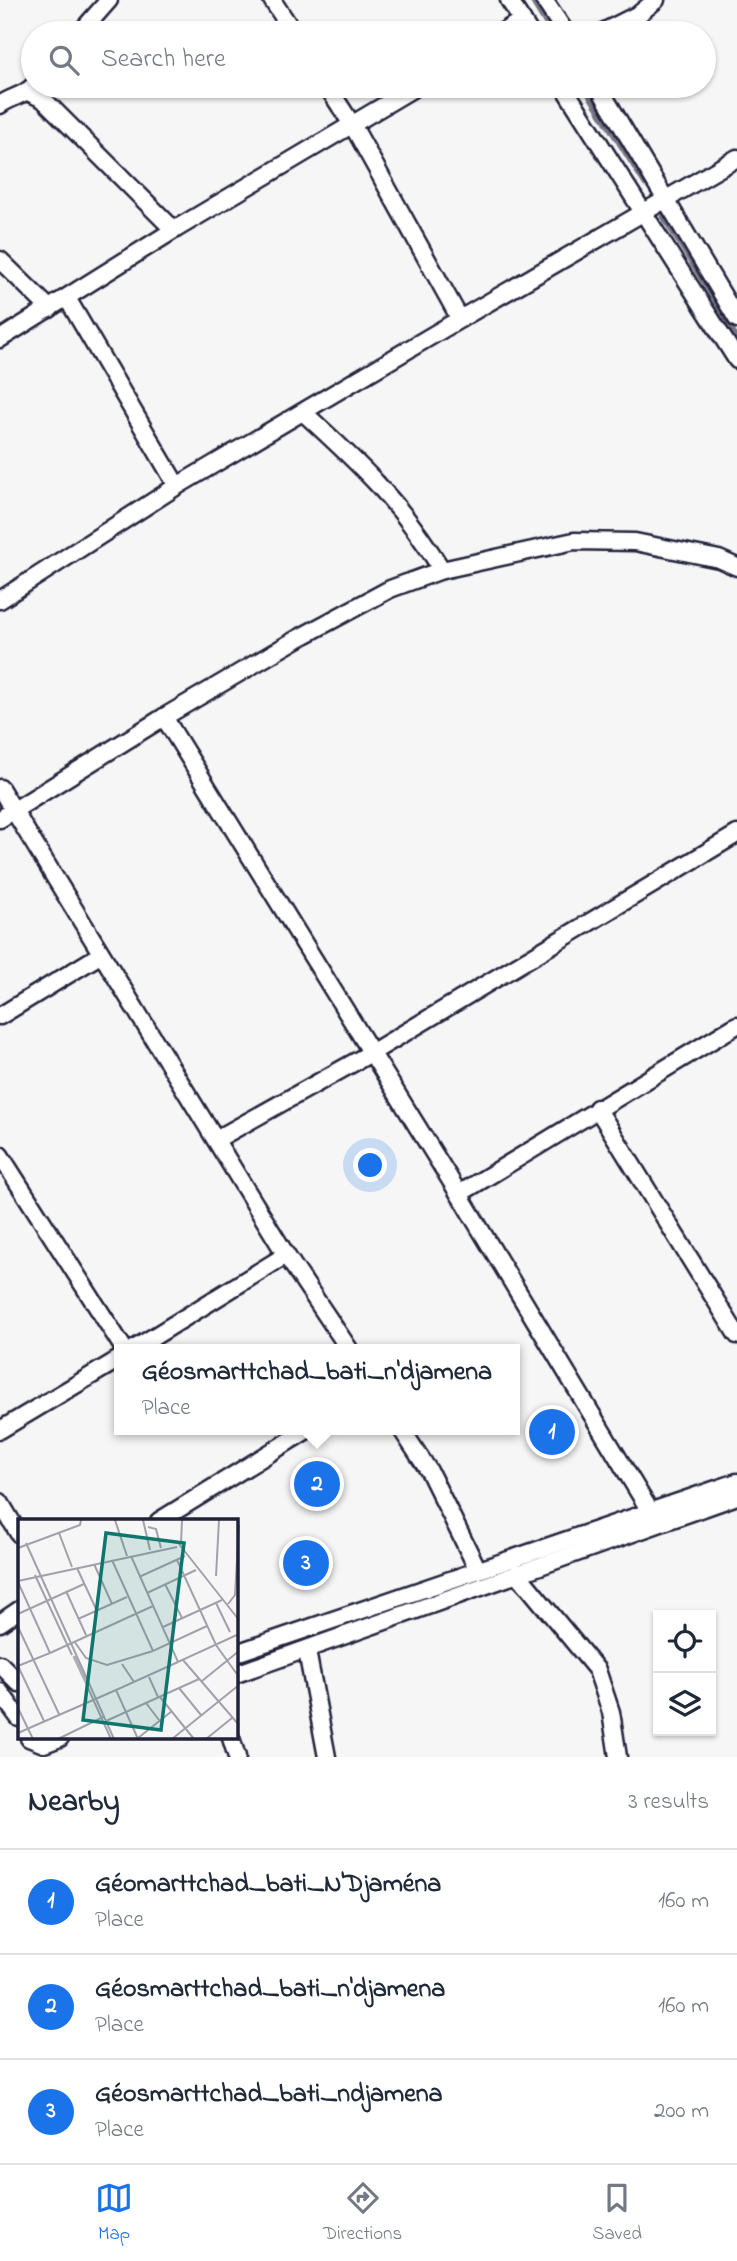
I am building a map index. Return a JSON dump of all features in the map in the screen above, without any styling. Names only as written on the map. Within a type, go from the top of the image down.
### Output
[{"type":"street","points":[[91,21],[109,0]]},
{"type":"street","points":[[272,0],[286,21]]},
{"type":"street","points":[[509,0],[522,21]]},
{"type":"street","points":[[544,0],[558,21]]},
{"type":"street","points":[[624,21],[656,0]]},
{"type":"street","points":[[0,105],[21,93]]},
{"type":"street","points":[[41,98],[174,230]]},
{"type":"street","points":[[335,98],[460,319]]},
{"type":"street","points":[[0,339],[174,230],[398,98]]},
{"type":"street","points":[[570,98],[737,360]]},
{"type":"street","points":[[605,98],[737,319]]},
{"type":"street","points":[[0,600],[177,486],[737,158]]},
{"type":"street","points":[[0,260],[50,309]]},
{"type":"street","points":[[67,298],[177,486]]},
{"type":"street","points":[[304,413],[388,494],[414,524],[442,570]]},
{"type":"street","points":[[6,815],[308,632],[390,589],[442,570],[574,541],[635,542],[719,559],[737,567]]},
{"type":"street","points":[[164,717],[459,1194],[650,1511]]},
{"type":"street","points":[[0,788],[6,815],[100,955],[217,1139],[286,1255],[346,1344]]},
{"type":"street","points":[[217,1139],[371,1053],[737,834]]},
{"type":"street","points":[[0,1016],[100,955]]},
{"type":"street","points":[[459,1194],[597,1108],[736,1029]]},
{"type":"street","points":[[597,1108],[737,1335]]},
{"type":"street","points":[[0,1155],[121,1344]]},
{"type":"street","points":[[143,1344],[286,1255]]},
{"type":"street","points":[[0,1430],[114,1362]]},
{"type":"street","points":[[162,1519],[299,1435]]},
{"type":"street","points":[[405,1435],[429,1471],[478,1570]]},
{"type":"street","points":[[238,1652],[737,1482]]},
{"type":"street","points":[[238,1673],[737,1496]]},
{"type":"street","points":[[0,1502],[18,1532]]},
{"type":"street","points":[[517,1573],[597,1670],[611,1712],[618,1757]]},
{"type":"street","points":[[0,1623],[18,1611]]},
{"type":"street","points":[[307,1651],[327,1757]]},
{"type":"street","points":[[0,1664],[18,1682]]},
{"type":"street","points":[[0,1692],[18,1717]]},
{"type":"street","points":[[33,1740],[44,1744],[55,1740]]},
{"type":"street","points":[[232,1740],[237,1757]]},
{"type":"waterway","points":[[531,0],[544,21]]},
{"type":"waterway","points":[[591,98],[645,185]]},
{"type":"waterway","points":[[662,216],[737,337]]},
{"type":"place","name":"Géomarttchad_bati_N'Djaména","points":[[552,1432]]},
{"type":"place","name":"Géosmarttchad_bati_n'djamena","points":[[317,1484]]},
{"type":"place","name":"Géosmarttchad_bati_ndjamena","points":[[306,1563]]}]
